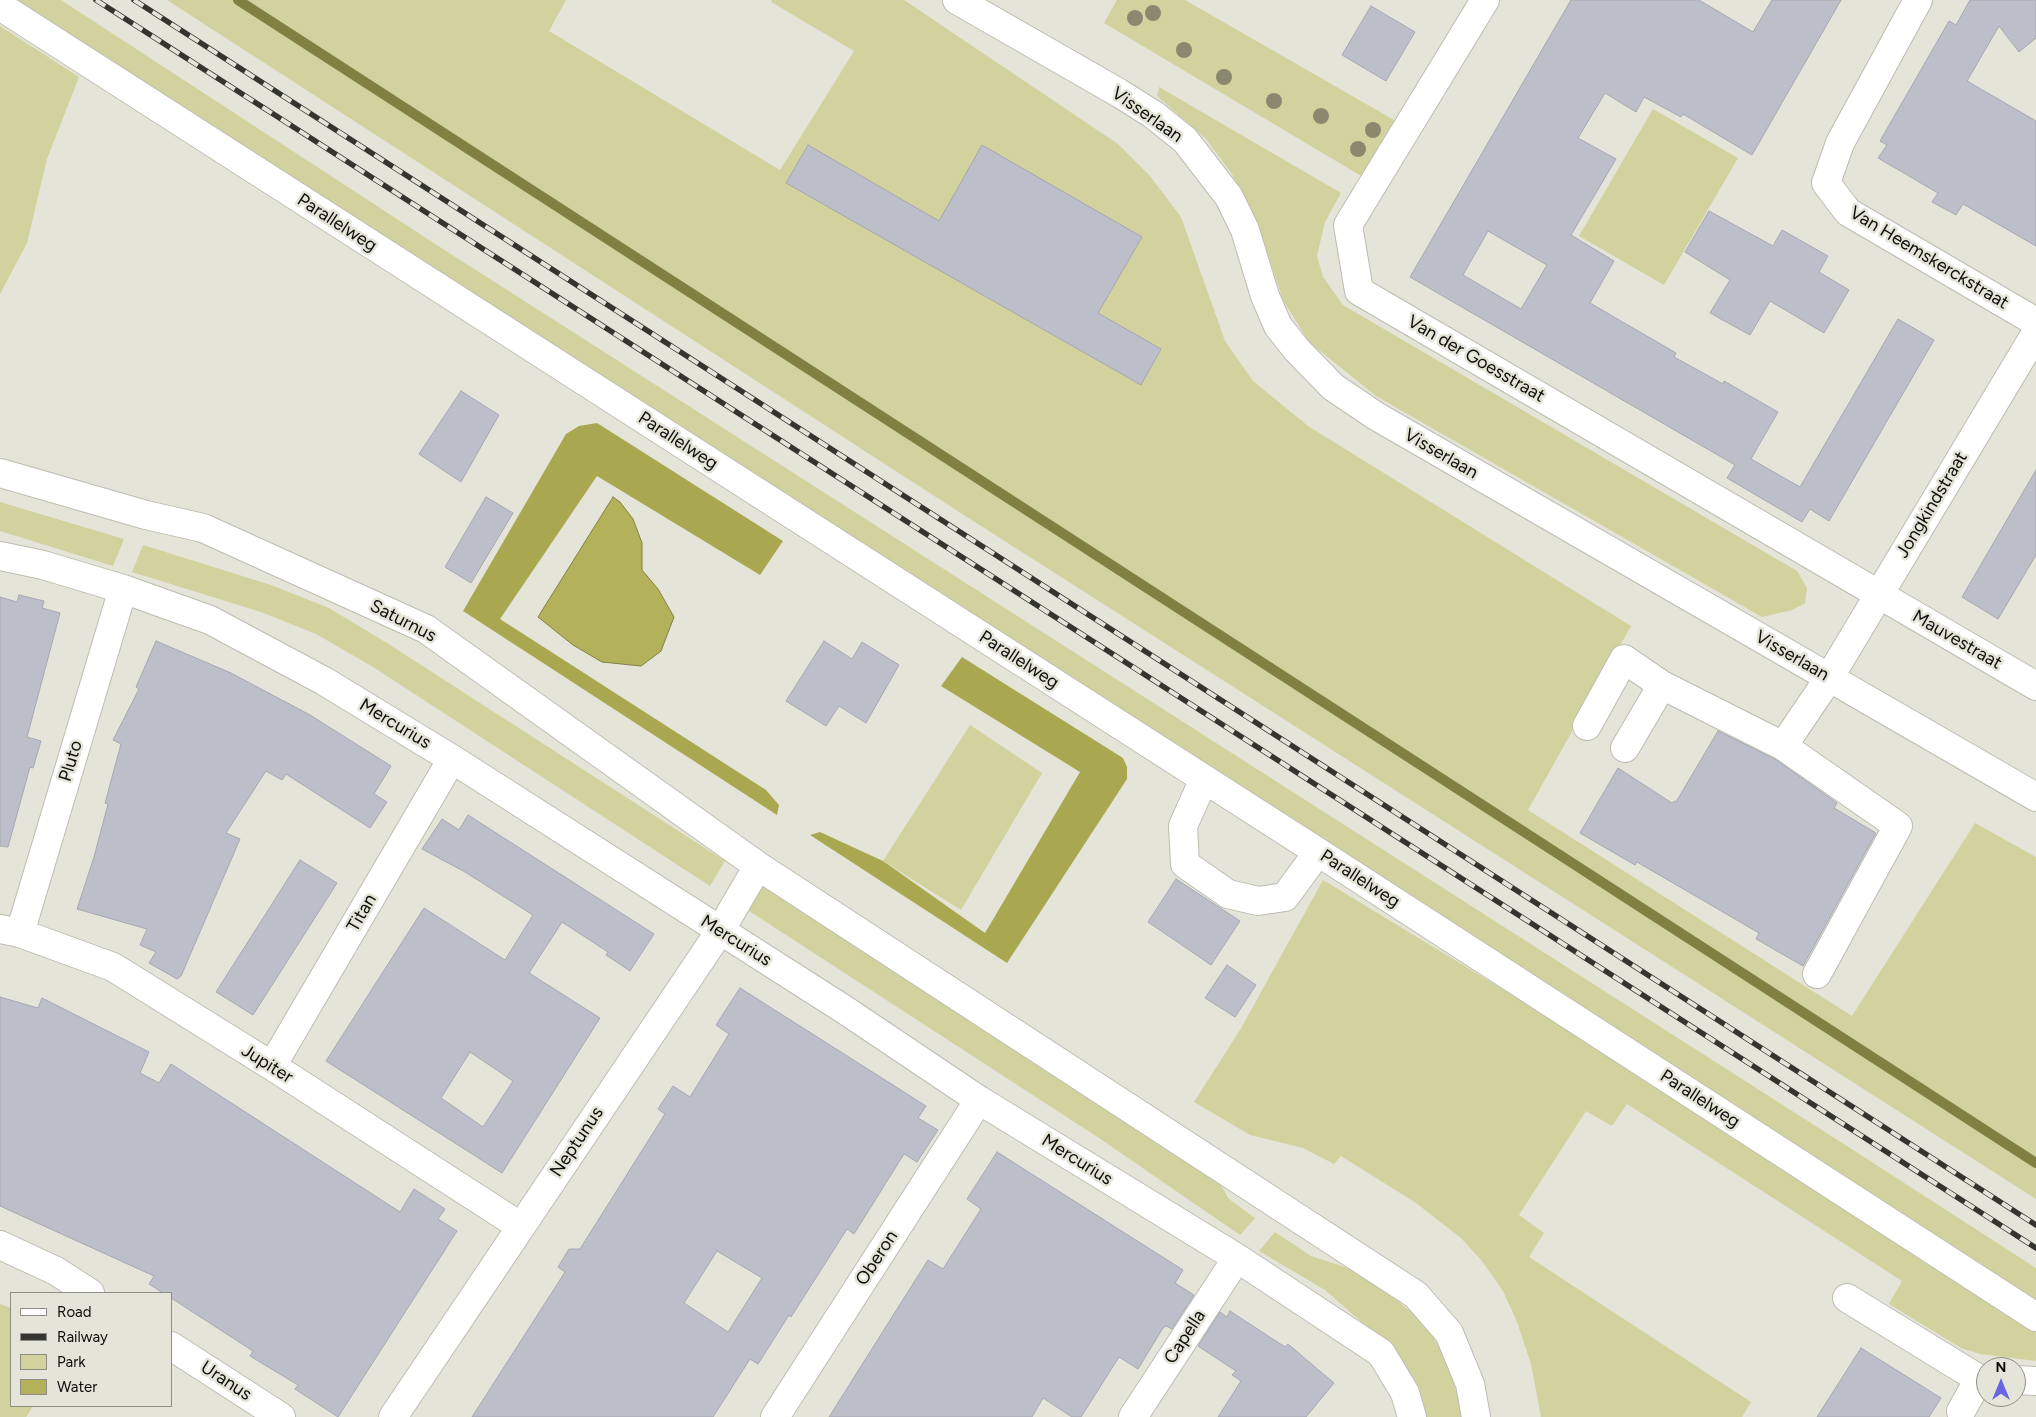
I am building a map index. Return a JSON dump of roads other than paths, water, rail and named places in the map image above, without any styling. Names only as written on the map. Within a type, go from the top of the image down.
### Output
[{"type":"street","name":"Visserlaan","points":[[957,0],[1119,93],[1154,115],[1186,140],[1229,197],[1245,230],[1262,287],[1278,326],[1302,356],[1333,387],[1376,416],[2036,797]]},
{"type":"street","name":"Van der Goesstraat","points":[[1485,0],[1348,225],[1359,291],[1878,595]]},
{"type":"street","name":"Van Heemskerckstraat","points":[[1918,0],[1840,143],[1826,183],[1848,212],[2036,322]]},
{"type":"street","name":"Parallelweg","points":[[0,6],[1318,852],[2036,1317]]},
{"type":"street","name":"Jongkindstraat","points":[[1783,746],[1829,678],[2036,333]]},
{"type":"street","name":"Saturnus","points":[[0,473],[146,515],[203,528],[426,629],[758,866]]},
{"type":"street","name":"Mercurius","points":[[0,556],[43,565],[123,589],[210,620],[324,681],[452,759],[979,1100],[1237,1258],[1381,1353],[1406,1393],[1412,1417]]},
{"type":"street","name":"Pluto","points":[[10,931],[123,589]]},
{"type":"street","name":"Mauvestraat","points":[[1878,595],[2036,686]]},
{"type":"street","points":[[1587,726],[1624,659],[1662,684],[1783,746],[1898,826],[1817,974]]},
{"type":"street","points":[[1626,748],[1662,684]]},
{"type":"street","name":"Titan","points":[[272,1066],[452,759]]},
{"type":"street","points":[[1204,779],[1183,826],[1185,864],[1228,894],[1258,901],[1285,898],[1318,852]]},
{"type":"street","points":[[758,866],[1416,1295],[1449,1334],[1470,1384],[1476,1417]]},
{"type":"street","name":"Neptunus","points":[[393,1417],[720,931],[758,866]]},
{"type":"street","name":"Jupiter","points":[[10,931],[113,967],[272,1066],[520,1226]]},
{"type":"street","name":"Oberon","points":[[775,1417],[979,1100]]},
{"type":"street","points":[[0,1245],[56,1271],[88,1292]]},
{"type":"street","name":"Capella","points":[[1133,1417],[1237,1258]]},
{"type":"street","points":[[1847,1298],[1976,1375]]},
{"type":"street","name":"Uranus","points":[[172,1347],[281,1417]]},
{"type":"street","points":[[1961,1411],[1976,1389]]},
{"type":"water","points":[[613,497],[620,502],[633,519],[642,543],[642,570],[658,589],[674,617],[661,651],[641,666],[602,662],[573,645],[538,617]]},
{"type":"waterway","points":[[238,0],[2036,1163]]},
{"type":"railway","points":[[96,0],[2036,1248]]},
{"type":"railway","points":[[134,0],[2036,1225]]}]
